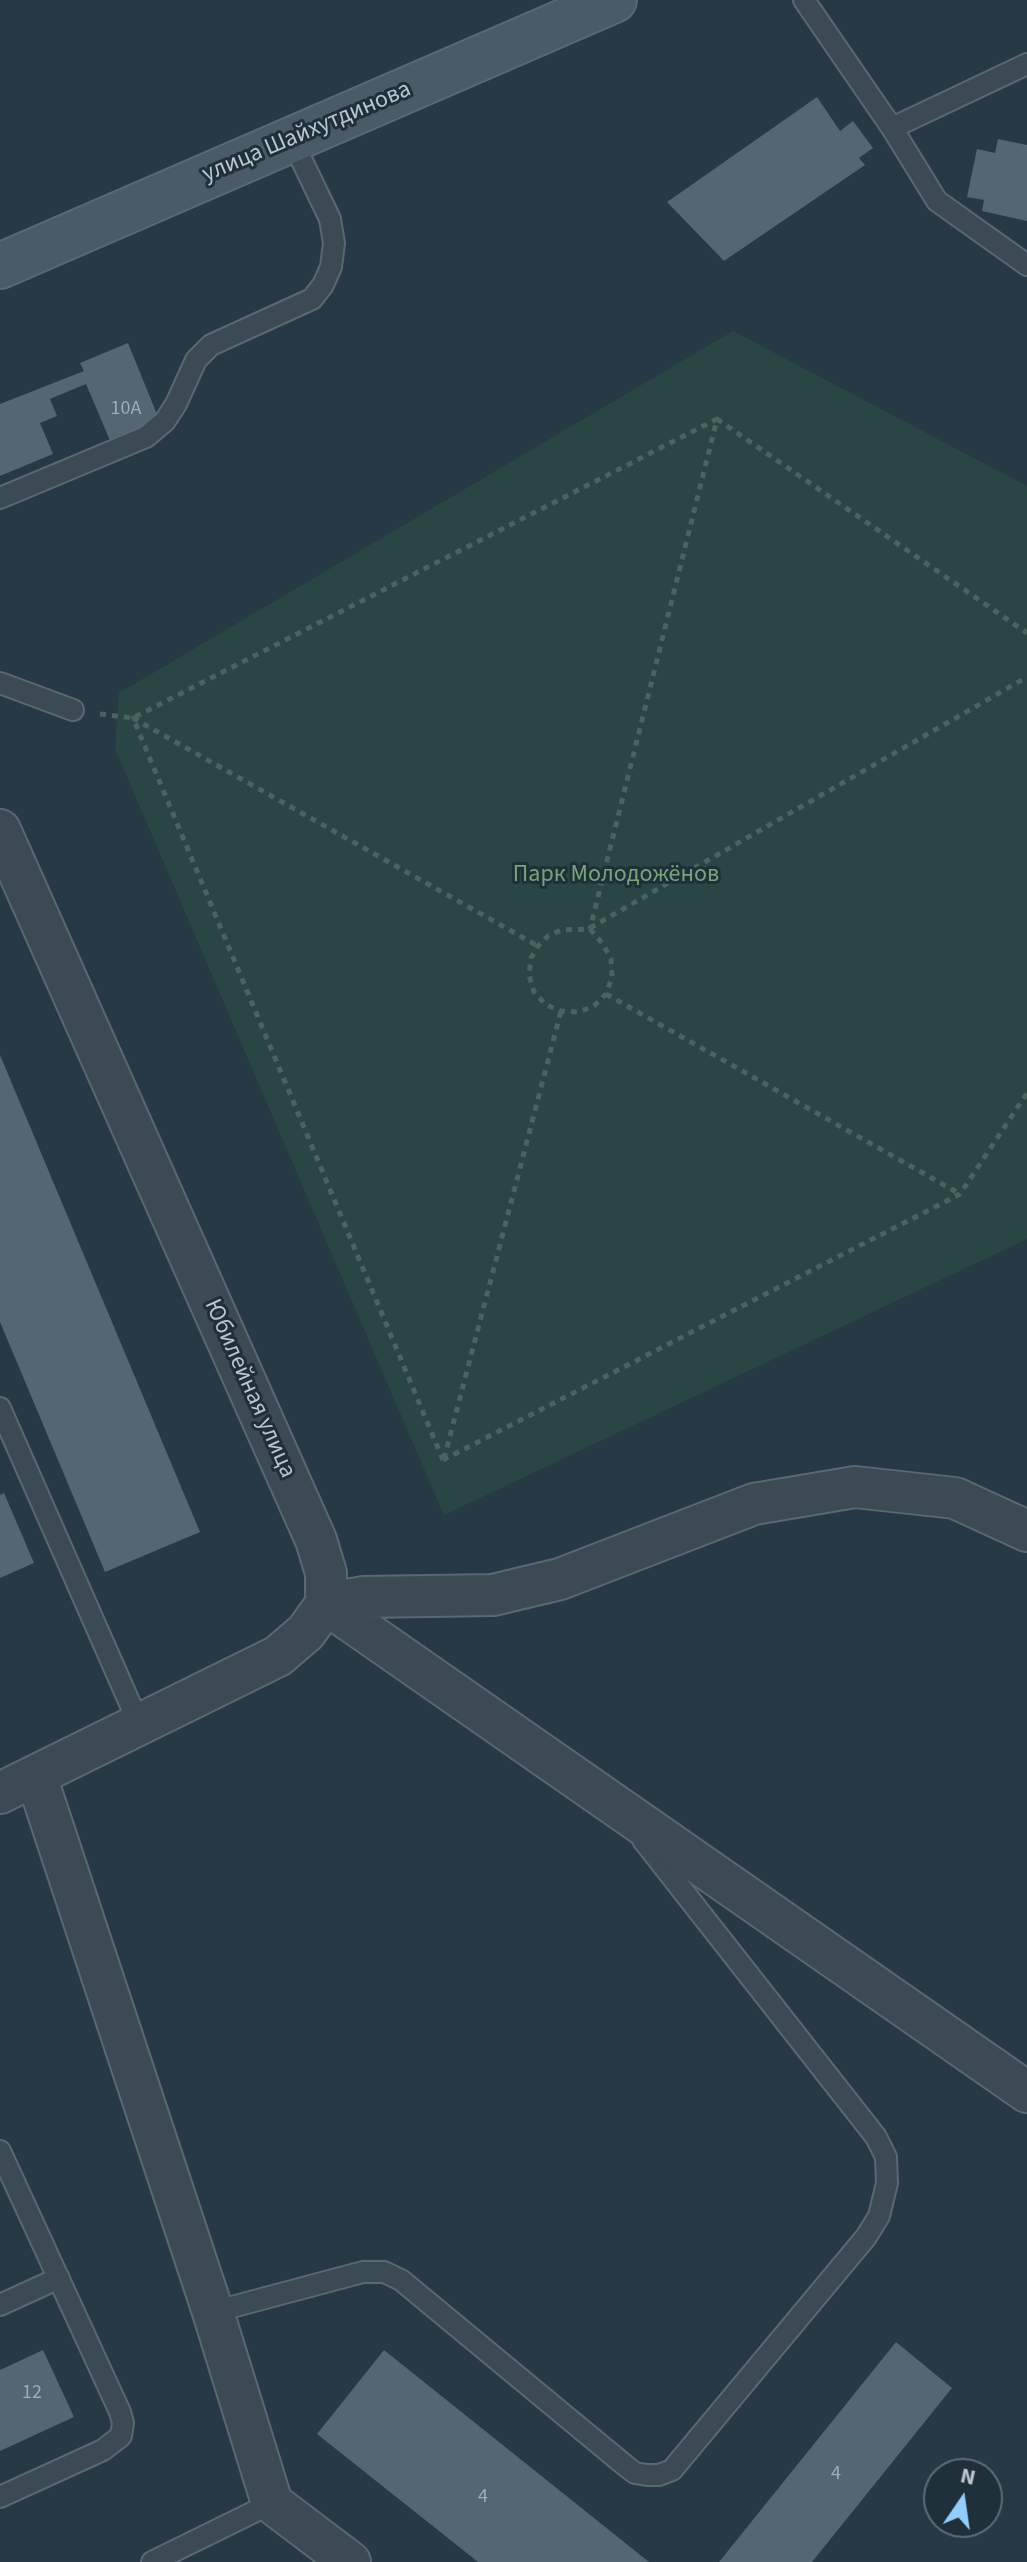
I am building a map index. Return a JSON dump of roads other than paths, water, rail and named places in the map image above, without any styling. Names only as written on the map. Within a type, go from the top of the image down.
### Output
[{"type":"main road","name":"улица Шайхутдинова","points":[[0,266],[614,0]]},
{"type":"street","name":"Юбилейная улица","points":[[0,830],[316,1540],[326,1573],[326,1604]]},
{"type":"street","points":[[0,1793],[278,1656],[306,1632],[326,1604],[364,1597],[493,1595],[560,1579],[754,1504],[855,1487],[955,1498],[1027,1531]]},
{"type":"street","points":[[326,1604],[1027,2092]]},
{"type":"street","points":[[36,1776],[213,2312],[272,2503],[350,2562]]},
{"type":"lane","points":[[804,0],[892,128],[937,201],[1027,265]]},
{"type":"lane","points":[[892,128],[1027,64]]},
{"type":"lane","points":[[0,498],[146,437],[165,421],[196,360],[211,345],[312,299],[331,267],[334,243],[330,219],[292,140]]},
{"type":"lane","points":[[0,683],[73,710]]},
{"type":"lane","points":[[0,1408],[8,1446],[139,1724]]},
{"type":"lane","points":[[213,2312],[363,2272],[384,2272],[401,2280],[635,2473],[659,2475],[672,2470],[851,2258],[879,2216],[887,2183],[886,2157],[876,2137],[618,1807]]},
{"type":"lane","points":[[0,2151],[123,2423],[121,2436],[103,2450],[0,2497]]},
{"type":"lane","points":[[0,2305],[59,2278]]},
{"type":"lane","points":[[152,2562],[272,2503]]},
{"type":"park label","name":"Парк Молодожёнов","points":[[616,876]]}]
